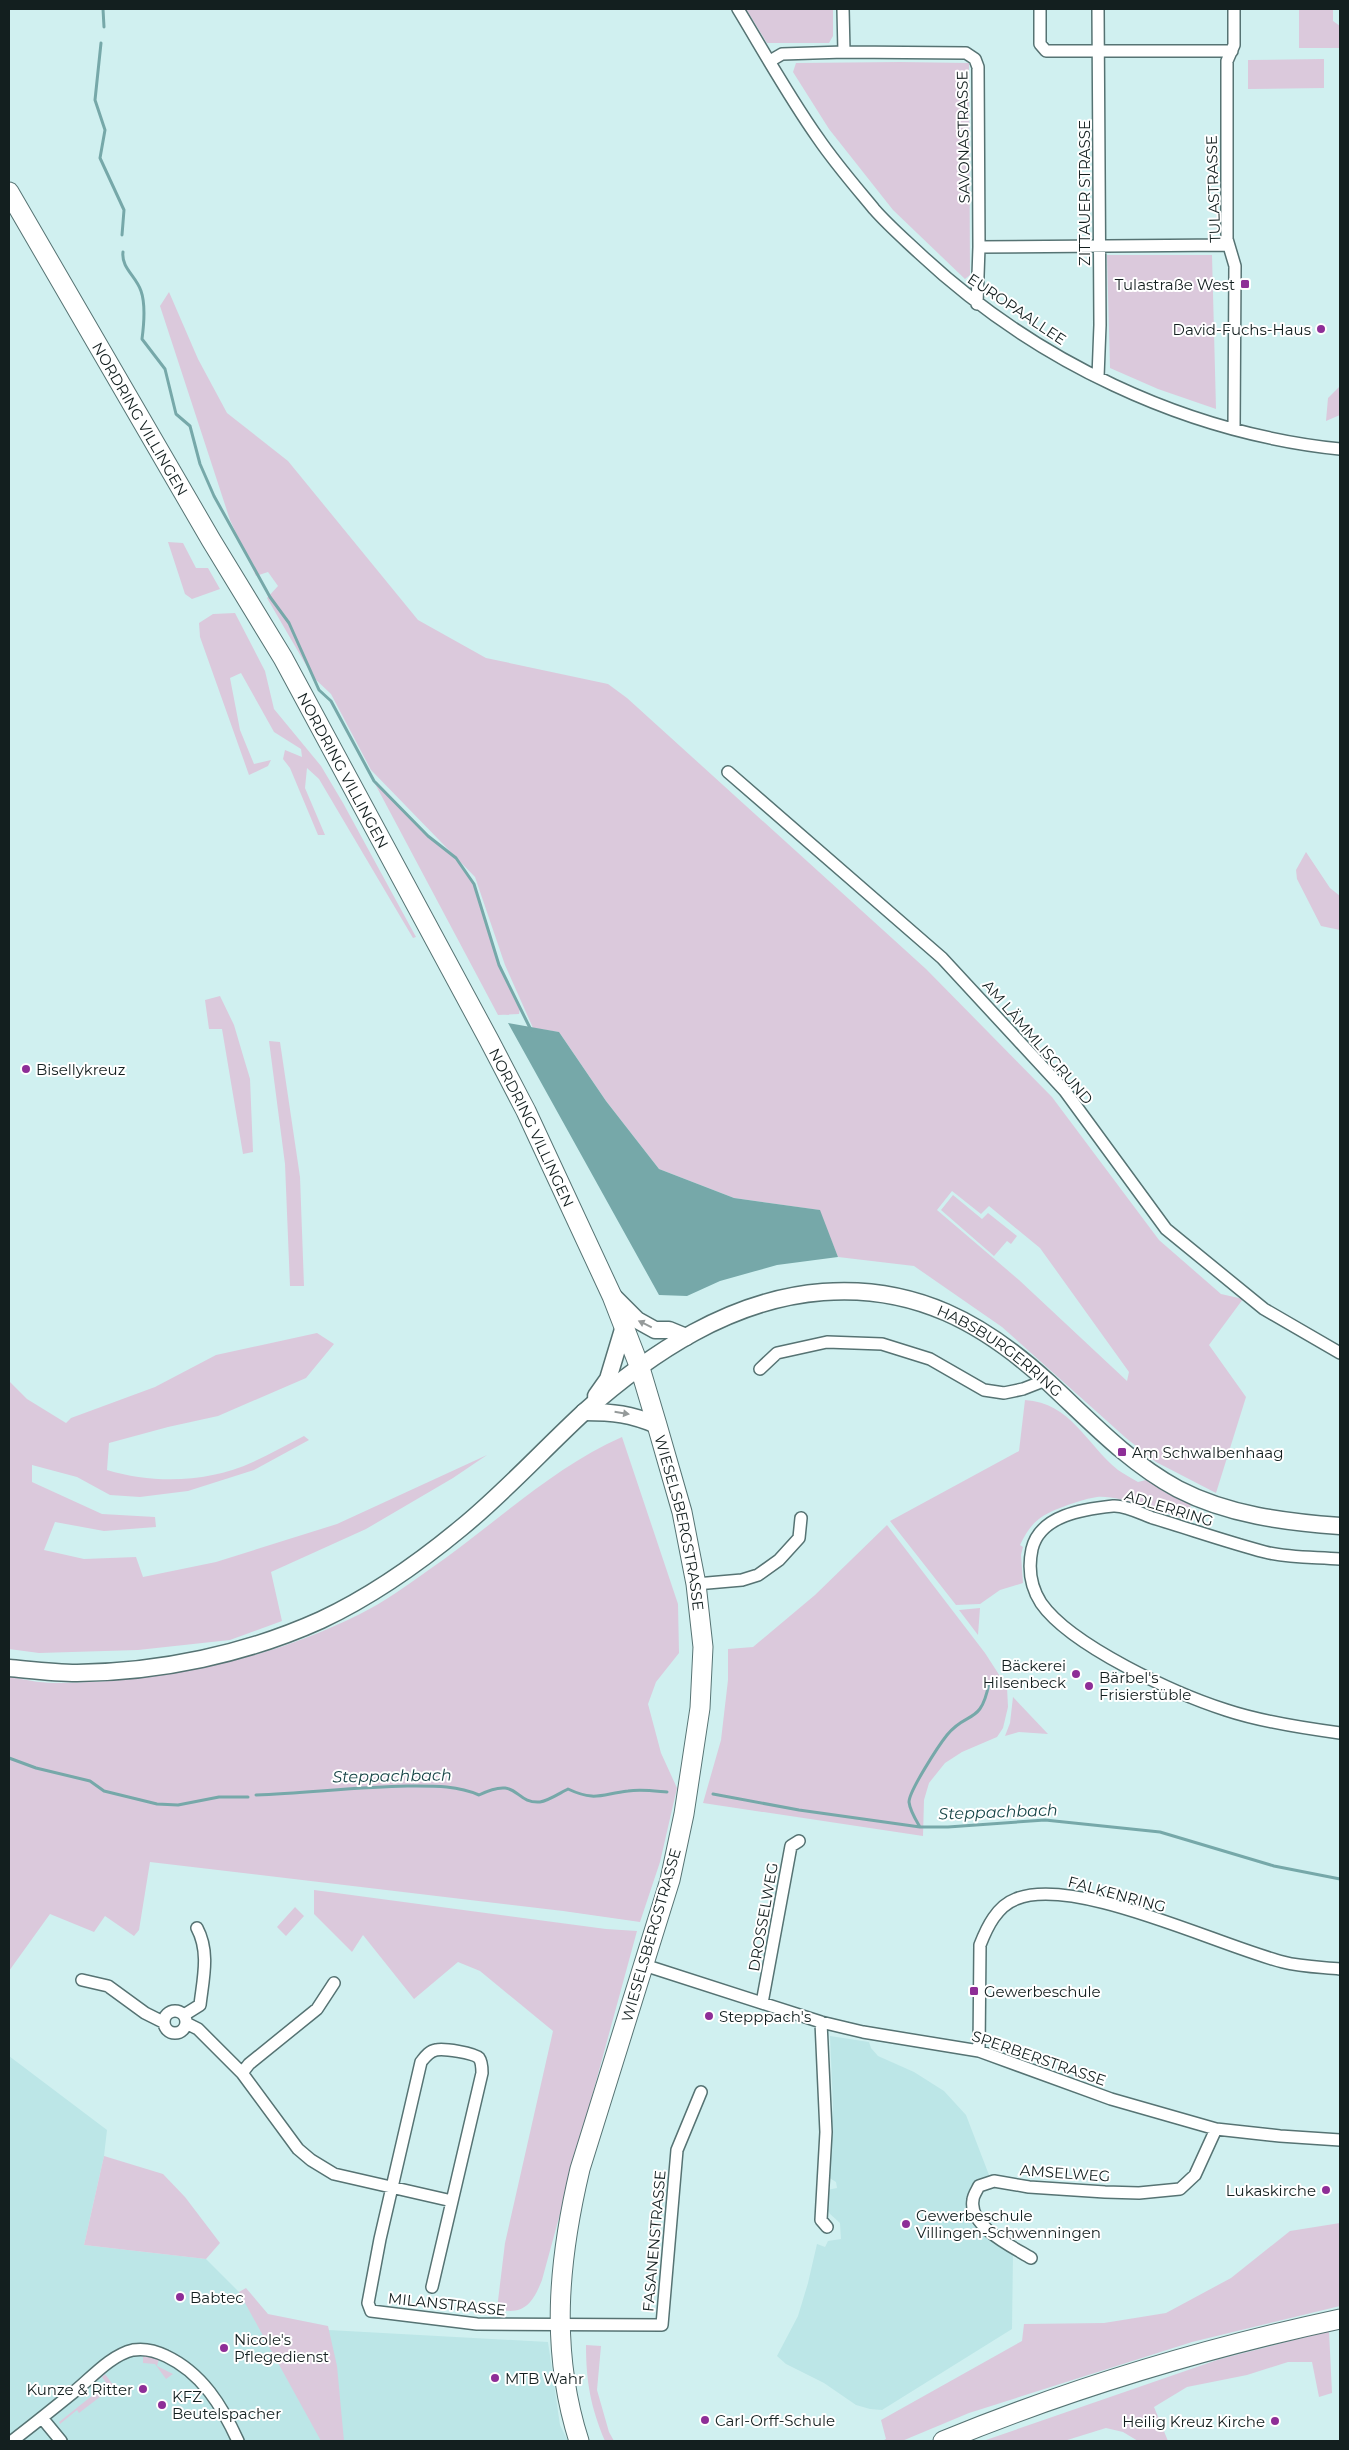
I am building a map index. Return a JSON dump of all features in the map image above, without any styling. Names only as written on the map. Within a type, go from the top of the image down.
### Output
[{"type":"main road","name":"NORDRING VILLINGEN","points":[[9,192],[211,540],[283,658],[339,760],[526,1111],[612,1296],[640,1368]]},
{"type":"main road","name":"WIESELSBERGSTRASSE","points":[[579,2441],[563,2376],[559,2326],[563,2265],[574,2195],[670,1880],[682,1823],[700,1708],[703,1648],[696,1584],[682,1512],[640,1368]]},
{"type":"main road","points":[[944,2441],[1052,2400],[1151,2368],[1252,2339],[1340,2319]]},
{"type":"street","name":"EUROPAALLEE","points":[[738,9],[818,139],[874,208],[938,271],[977,304],[1049,350],[1098,377],[1151,401],[1234,429],[1289,442],[1340,449]]},
{"type":"street","points":[[843,9],[844,52]]},
{"type":"street","points":[[1040,9],[1040,44],[1046,51],[1232,51]]},
{"type":"street","name":"ZITTAUER STRASSE","points":[[1098,9],[1098,377]]},
{"type":"street","name":"TULASTRASSE","points":[[1234,9],[1232,51],[1227,61],[1228,245],[1235,266],[1234,429]]},
{"type":"street","name":"SAVONASTRASSE","points":[[770,61],[782,54],[844,52],[966,53],[975,59],[978,67],[979,87],[977,304]]},
{"type":"street","points":[[979,247],[1228,245]]},
{"type":"street","name":"AM LÄMMLISGRUND","points":[[728,772],[942,958],[1065,1091],[1166,1229],[1264,1309],[1340,1352]]},
{"type":"street","name":"HABSBURGERRING","points":[[584,1412],[640,1368],[686,1337],[734,1312],[778,1298],[826,1292],[886,1294],[920,1302],[958,1316],[1005,1346],[1046,1380],[1122,1452],[1176,1488],[1210,1503],[1266,1518],[1340,1526]]},
{"type":"street","points":[[612,1296],[637,1320],[655,1330],[669,1330],[686,1337]]},
{"type":"street","points":[[9,1668],[74,1673],[171,1666],[247,1647],[322,1619],[416,1563],[463,1527],[584,1412],[608,1379],[624,1326]]},
{"type":"street","points":[[760,1369],[778,1354],[827,1342],[882,1344],[930,1358],[984,1390],[1004,1393],[1023,1389],[1046,1380]]},
{"type":"street","points":[[584,1412],[616,1412],[634,1415],[657,1425]]},
{"type":"street","name":"ADLERRING","points":[[1340,1559],[1268,1553],[1117,1506],[1085,1510],[1056,1519],[1035,1538],[1029,1564],[1032,1583],[1042,1603],[1064,1625],[1100,1652],[1181,1694],[1227,1710],[1301,1728],[1340,1733]]},
{"type":"street","points":[[696,1584],[742,1580],[758,1575],[779,1560],[799,1538],[801,1518]]},
{"type":"street","name":"DROSSELWEG","points":[[762,2003],[791,1846],[798,1841]]},
{"type":"street","name":"FALKENRING","points":[[979,2051],[980,1945],[986,1929],[995,1916],[1017,1898],[1045,1893],[1075,1896],[1147,1917],[1282,1962],[1340,1969]]},
{"type":"street","points":[[197,1928],[204,1940],[205,1957],[200,2005],[185,2019],[180,2032],[172,2033],[166,2029],[163,2022],[165,2015],[171,2011],[178,2011],[185,2019],[198,2029],[242,2073],[298,2149],[311,2160],[334,2174],[452,2201]]},
{"type":"street","name":"SPERBERSTRASSE","points":[[644,1965],[821,2022],[863,2032],[979,2051],[1111,2099],[1216,2129],[1340,2140]]},
{"type":"street","points":[[82,1980],[108,1986],[145,2013],[163,2022]]},
{"type":"street","points":[[242,2073],[249,2064],[317,2008],[334,1983]]},
{"type":"street","points":[[821,2022],[826,2132],[821,2220],[827,2227]]},
{"type":"street","name":"MILANSTRASSE","points":[[432,2287],[482,2073],[479,2058],[470,2054],[437,2049],[417,2059],[393,2186],[370,2284],[368,2303],[371,2311],[477,2324],[559,2326]]},
{"type":"street","name":"FASANENSTRASSE","points":[[559,2326],[662,2326],[677,2150],[702,2092]]},
{"type":"street","name":"AMSELWEG","points":[[1031,2258],[992,2235],[976,2218],[972,2201],[979,2186],[994,2181],[1029,2187],[1105,2192],[1139,2193],[1180,2189],[1195,2174],[1216,2129]]},
{"type":"street","points":[[12,2441],[111,2361],[133,2350],[150,2350],[176,2361],[193,2373],[210,2391],[227,2417],[238,2441]]},
{"type":"street","points":[[42,2418],[61,2441]]},
{"type":"shaded area","points":[[746,9],[833,9],[833,36],[829,43],[767,43]]},
{"type":"shaded area","points":[[1299,9],[1333,9],[1333,21],[1340,26],[1340,48],[1299,48]]},
{"type":"shaded area","points":[[1324,59],[1324,88],[1248,89],[1248,60]]},
{"type":"shaded area","points":[[796,63],[969,63],[970,275],[965,279],[893,210],[829,129],[793,72]]},
{"type":"shaded area","points":[[1107,255],[1212,255],[1216,409],[1158,389],[1110,368]]},
{"type":"shaded area","points":[[169,292],[198,359],[227,413],[288,461],[418,620],[486,658],[608,684],[627,698],[926,969],[1052,1097],[1159,1240],[1221,1294],[1243,1299],[1209,1345],[1246,1397],[1216,1493],[1156,1462],[1126,1438],[1002,1327],[914,1266],[838,1257],[819,1210],[734,1198],[659,1169],[606,1101],[559,1032],[533,1028],[505,965],[475,877],[371,770],[331,694],[313,677],[267,598],[278,586],[268,572],[256,576],[230,520],[160,306]],"holes":[[[952,1191],[981,1214],[989,1206],[1040,1248],[1129,1372],[1127,1381],[1019,1280],[937,1210]]]},
{"type":"shaded area","points":[[1340,386],[1340,415],[1326,421],[1328,398]]},
{"type":"shaded area","points":[[168,542],[183,543],[196,568],[208,568],[220,589],[192,599],[185,594]]},
{"type":"shaded area","points":[[235,613],[265,671],[274,709],[321,766],[416,937],[413,938],[319,779],[307,768],[305,788],[325,835],[318,835],[290,768],[283,759],[285,750],[302,757],[301,749],[274,732],[241,673],[230,678],[240,730],[254,764],[271,760],[268,766],[249,775],[200,637],[199,623],[213,614]]},
{"type":"shaded area","points":[[373,780],[428,836],[456,858],[474,884],[499,965],[520,1008],[519,1014],[498,1015]]},
{"type":"shaded area","points":[[1306,852],[1330,888],[1340,896],[1340,930],[1321,926],[1297,879],[1296,870]]},
{"type":"shaded area","points":[[220,996],[234,1025],[250,1079],[253,1152],[243,1154],[222,1029],[209,1029],[205,1000]]},
{"type":"shaded area","points":[[508,1023],[559,1032],[606,1101],[659,1169],[734,1198],[820,1210],[838,1257],[777,1265],[720,1281],[687,1296],[659,1295]]},
{"type":"shaded area","points":[[269,1041],[280,1042],[300,1177],[304,1286],[290,1286],[285,1164]]},
{"type":"shaded area","points":[[953,1195],[982,1219],[988,1213],[1017,1236],[1011,1244],[1007,1241],[994,1256],[941,1210]]},
{"type":"shaded area","points":[[317,1333],[334,1344],[306,1378],[218,1416],[109,1443],[107,1470],[143,1478],[180,1479],[199,1477],[235,1469],[304,1436],[309,1440],[254,1470],[188,1491],[140,1497],[110,1495],[77,1477],[32,1465],[32,1482],[102,1514],[155,1517],[156,1527],[104,1531],[55,1522],[44,1550],[84,1559],[136,1557],[143,1577],[216,1562],[337,1524],[487,1455],[453,1478],[366,1529],[271,1572],[282,1621],[230,1640],[138,1650],[39,1653],[9,1649],[9,1381],[27,1399],[66,1423],[71,1418],[155,1387],[216,1355]]},
{"type":"shaded area","points":[[1025,1400],[1041,1403],[1066,1417],[1077,1426],[1120,1472],[1138,1482],[1146,1480],[1191,1505],[1186,1520],[1154,1509],[1107,1497],[1097,1497],[1069,1504],[1041,1518],[1032,1526],[1024,1538],[1020,1545],[1023,1547],[1021,1555],[1023,1583],[1000,1590],[980,1604],[956,1605],[890,1521],[1019,1451]]},
{"type":"shaded area","points":[[622,1437],[678,1604],[679,1653],[656,1682],[648,1704],[661,1753],[677,1788],[660,1862],[640,1922],[563,1911],[150,1862],[139,1930],[134,1936],[105,1916],[94,1932],[50,1914],[9,1971],[9,1677],[54,1683],[132,1679],[172,1674],[211,1666],[287,1645],[360,1614],[396,1593],[454,1552],[546,1481],[596,1450]]},
{"type":"shaded area","points":[[887,1525],[985,1653],[1007,1687],[1008,1707],[1003,1728],[997,1737],[962,1752],[945,1763],[929,1783],[924,1800],[923,1836],[703,1803],[721,1740],[728,1680],[728,1649],[753,1647],[815,1595]]},
{"type":"shaded area","points":[[980,1608],[978,1635],[959,1610]]},
{"type":"shaded area","points":[[1013,1697],[1048,1734],[1019,1732],[1005,1736],[1010,1723]]},
{"type":"shaded area","points":[[314,1890],[606,1929],[637,1931],[542,2280],[531,2301],[521,2309],[506,2311],[497,2309],[505,2243],[553,2031],[480,1971],[458,1962],[414,1999],[363,1935],[352,1952],[314,1914]]},
{"type":"shaded area","points":[[295,1907],[304,1916],[286,1936],[277,1927]]},
{"type":"shaded area","name":"Gewerbeschule Villingen-Schwenningen","points":[[830,2036],[869,2042],[871,2048],[878,2056],[914,2072],[944,2091],[966,2115],[989,2175],[979,2179],[971,2186],[966,2202],[968,2214],[973,2219],[972,2225],[1013,2254],[1012,2329],[882,2410],[856,2405],[824,2383],[786,2364],[777,2356],[798,2316],[817,2244],[825,2247],[828,2241],[841,2239],[840,2223],[830,2214],[826,2206],[827,2190],[837,2188],[836,2182],[828,2177],[833,2106]]},
{"type":"shaded area","points":[[9,2056],[107,2130],[104,2156],[84,2245],[206,2259],[274,2327],[548,2342],[560,2425],[568,2441],[9,2441]]},
{"type":"shaded area","points":[[104,2156],[163,2174],[185,2197],[220,2243],[206,2259],[84,2245]]},
{"type":"shaded area","points":[[1340,2223],[1340,2306],[1192,2342],[969,2413],[902,2441],[882,2441],[886,2439],[881,2420],[1022,2341],[1024,2324],[1104,2323],[1166,2313],[1231,2278],[1290,2231]]},
{"type":"shaded area","points":[[246,2288],[268,2314],[328,2326],[337,2366],[344,2441],[321,2441],[239,2292]]},
{"type":"shaded area","points":[[1329,2331],[1332,2393],[1319,2397],[1312,2362],[1288,2362],[1247,2375],[1187,2387],[1154,2407],[1168,2441],[1138,2441],[1123,2432],[1106,2428],[1064,2441],[983,2441],[1220,2359]]},
{"type":"shaded area","points":[[586,2345],[601,2346],[597,2390],[609,2432],[614,2441],[605,2441],[596,2417],[588,2383]]},
{"type":"shaded area","points":[[143,2356],[159,2359],[157,2366],[173,2374],[166,2379],[155,2364],[143,2363]]},
{"type":"shaded area","points":[[105,2374],[114,2386],[79,2413],[77,2410],[60,2424],[59,2422],[107,2384],[102,2377]]},
{"type":"waterway","points":[[103,9],[104,27]]},
{"type":"waterway","points":[[101,43],[95,100],[105,130],[100,158],[124,210],[122,235]]},
{"type":"waterway","points":[[123,252],[124,263],[139,286],[143,296],[142,339],[165,369],[176,414],[190,426],[200,464],[214,496],[270,597],[289,623],[319,690],[331,701],[374,781],[428,836],[456,858],[474,884],[499,965],[531,1030]]},
{"type":"waterway","points":[[920,1827],[912,1812],[909,1802],[910,1796],[931,1758],[947,1735],[954,1727],[972,1716],[982,1706],[989,1683]]},
{"type":"waterway","name":"Steppachbach","points":[[9,1758],[36,1768],[90,1781],[104,1791],[157,1804],[178,1805],[219,1797],[248,1797]]},
{"type":"waterway","name":"Steppachbach","points":[[256,1795],[435,1786],[462,1789],[479,1795],[492,1790],[509,1789],[525,1799],[540,1802],[568,1789],[592,1796],[633,1790],[667,1792]]},
{"type":"waterway","name":"Steppachbach","points":[[713,1794],[799,1810],[920,1827],[948,1827],[1045,1820],[1160,1832],[1274,1866],[1340,1879]]},
{"type":"place","name":"Tulastraße West","points":[[1245,284]]},
{"type":"place","name":"David-Fuchs-Haus","points":[[1321,329]]},
{"type":"place","name":"Bisellykreuz","points":[[26,1069]]},
{"type":"place","name":"Am Schwalbenhaag","points":[[1122,1452]]},
{"type":"place","name":"Bäckerei Hilsenbeck","points":[[1076,1674]]},
{"type":"place","name":"Bärbel's Frisierstüble","points":[[1089,1686]]},
{"type":"place","name":"Gewerbeschule","points":[[974,1991]]},
{"type":"place","name":"Stepppach's","points":[[709,2016]]},
{"type":"place","name":"Lukaskirche","points":[[1326,2190]]},
{"type":"place","name":"Gewerbeschule Villingen-Schwenningen","points":[[906,2224]]},
{"type":"place","name":"Babtec","points":[[180,2297]]},
{"type":"place","name":"Nicole's Pflegedienst","points":[[224,2348]]},
{"type":"place","name":"MTB Wahr","points":[[495,2378]]},
{"type":"place","name":"Kunze & Ritter","points":[[143,2389]]},
{"type":"place","name":"KFZ Beutelspacher","points":[[162,2405]]},
{"type":"place","name":"Carl-Orff-Schule","points":[[705,2420]]},
{"type":"place","name":"Heilig Kreuz Kirche","points":[[1275,2421]]}]
